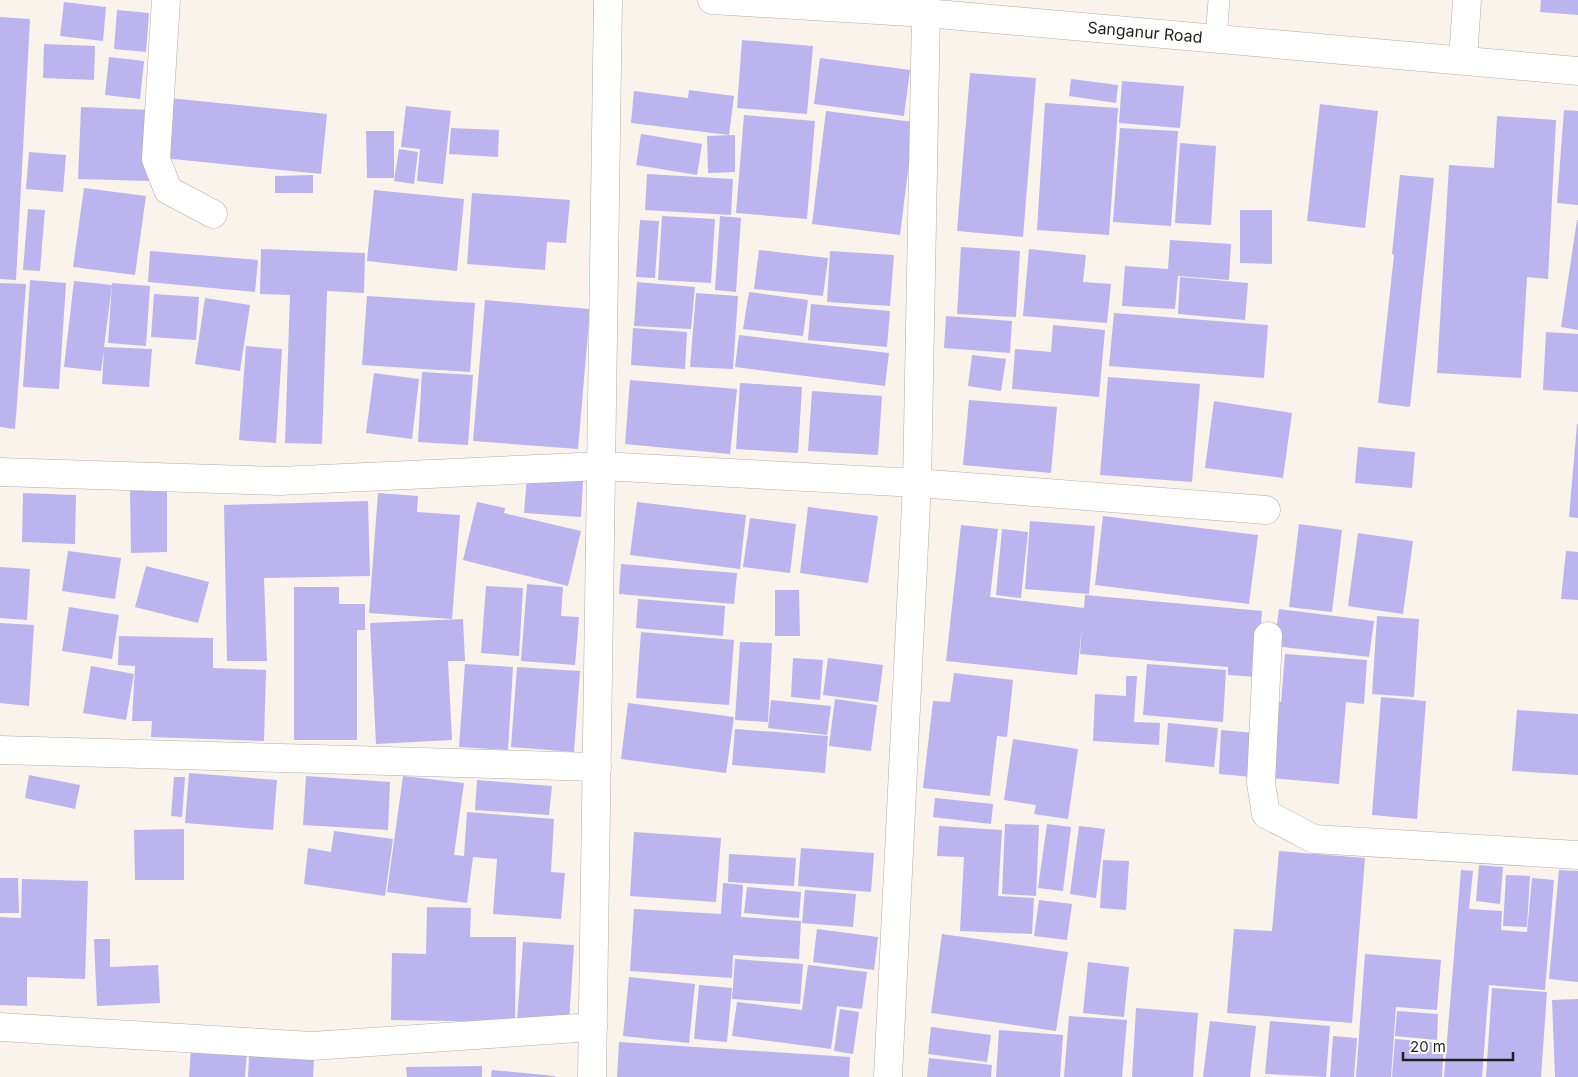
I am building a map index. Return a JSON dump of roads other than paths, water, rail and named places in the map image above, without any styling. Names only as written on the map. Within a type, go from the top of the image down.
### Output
[{"type":"street","points":[[166,0],[156,159],[168,190],[213,214]]},
{"type":"street","points":[[592,1077],[608,0]]},
{"type":"street","name":"Sanganur Road","points":[[712,0],[894,5],[926,13],[1578,71]]},
{"type":"street","points":[[1463,60],[1468,0]]},
{"type":"street","points":[[888,1077],[917,483],[926,13]]},
{"type":"street","points":[[0,472],[280,481],[600,466],[917,483],[1266,510]]},
{"type":"street","points":[[1268,636],[1261,783],[1266,814],[1314,839],[1578,855]]},
{"type":"street","points":[[0,750],[597,767]]},
{"type":"street","points":[[0,1027],[312,1046],[593,1027]]},
{"type":"lane","points":[[1216,38],[1219,0]]}]
